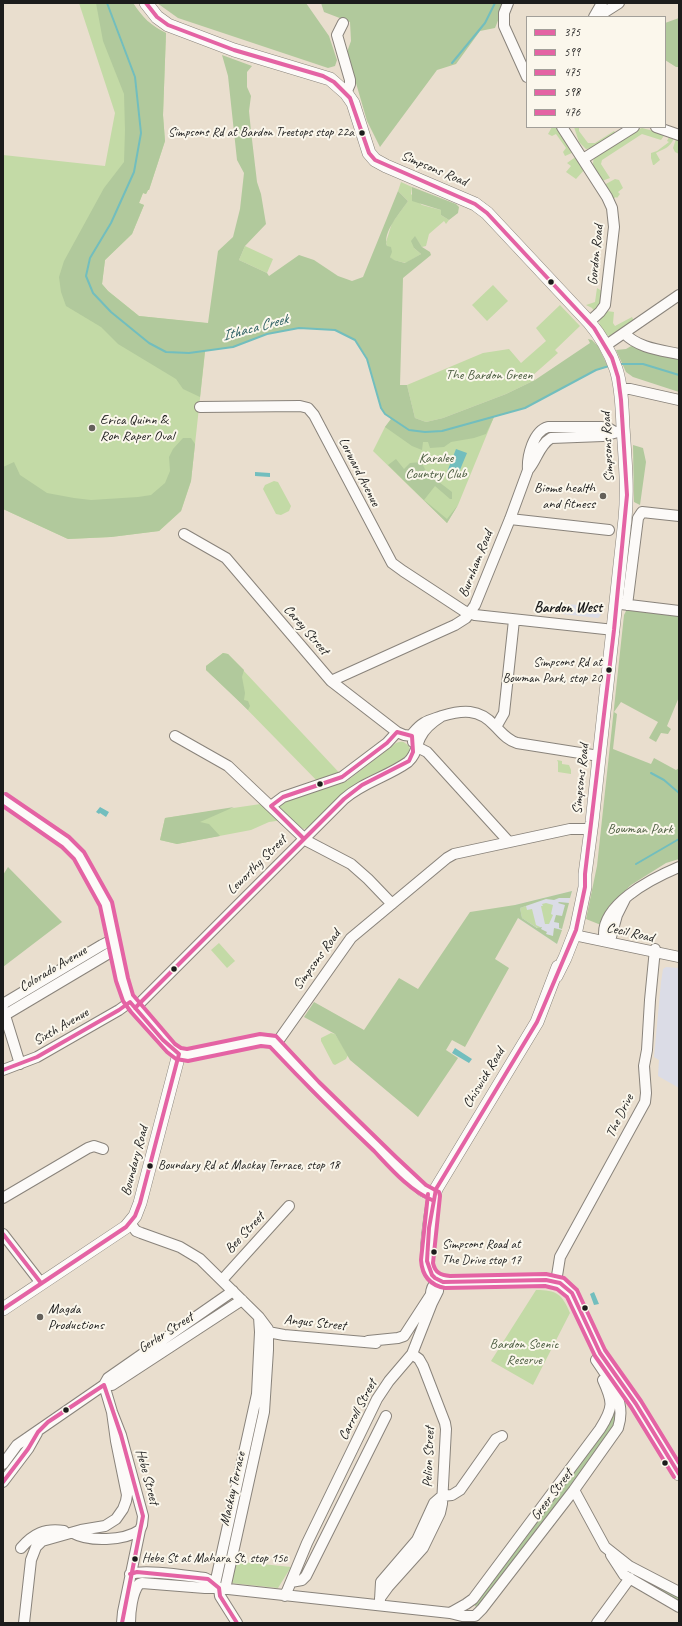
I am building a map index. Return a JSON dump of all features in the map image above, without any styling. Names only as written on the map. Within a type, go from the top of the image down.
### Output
[{"type":"main road","name":"Simpsons Road","points":[[146,3],[158,17],[168,25],[234,50],[323,76],[334,82],[346,93],[353,104],[371,157],[386,166],[458,196],[481,208],[497,222],[589,322],[605,346],[614,364],[620,388],[619,432],[626,475],[626,506],[622,604],[614,630],[591,829]]},
{"type":"main road","points":[[3,799],[66,842],[79,855],[106,904],[124,987],[133,1005],[163,1040],[179,1054],[187,1055],[261,1040],[270,1040],[276,1044],[315,1086],[392,1161],[423,1190],[434,1195],[427,1265],[431,1275],[439,1281],[546,1280],[563,1285],[572,1293],[598,1356],[639,1409],[679,1474]]},
{"type":"main road","name":"Chiswick Road","points":[[434,1195],[448,1168],[537,1022],[565,958],[574,931],[585,887],[585,874],[591,829]]},
{"type":"main road","name":"Boundary Road","points":[[3,1309],[130,1223],[137,1213],[179,1054]]},
{"type":"street","points":[[508,3],[504,16],[504,26],[526,75]]},
{"type":"street","points":[[596,16],[602,3]]},
{"type":"street","points":[[597,16],[619,3]]},
{"type":"street","points":[[343,23],[337,35],[350,80],[346,93]]},
{"type":"street","name":"Gordon Road","points":[[564,128],[609,200],[614,223],[605,305],[589,322]]},
{"type":"street","points":[[583,159],[632,128]]},
{"type":"street","points":[[659,128],[679,135]]},
{"type":"street","points":[[605,346],[679,295]]},
{"type":"street","points":[[624,333],[630,339],[641,345],[679,354]]},
{"type":"street","points":[[620,388],[629,388],[679,400]]},
{"type":"street","name":"Lorward Avenue","points":[[200,407],[300,406],[308,408],[314,415],[392,563],[470,614]]},
{"type":"street","name":"Burnham Road","points":[[331,681],[455,626],[470,614],[475,606],[528,470],[533,464],[544,443],[552,438],[603,436],[619,432]]},
{"type":"street","points":[[679,516],[642,512],[638,518],[622,604],[679,611]]},
{"type":"street","points":[[510,519],[609,530]]},
{"type":"street","name":"Carey Street","points":[[184,534],[226,558],[331,681],[397,732],[412,736]]},
{"type":"street","points":[[470,614],[614,630]]},
{"type":"street","points":[[496,727],[504,713],[514,620]]},
{"type":"street","points":[[411,759],[414,752],[412,736],[417,728],[424,722],[455,712],[471,712],[488,719],[507,738],[517,743],[599,756]]},
{"type":"street","points":[[411,759],[415,754],[424,732],[442,716]]},
{"type":"street","points":[[271,806],[283,797],[342,777],[384,746],[397,732]]},
{"type":"street","points":[[174,736],[228,766],[303,838],[351,864],[392,904]]},
{"type":"street","points":[[412,736],[417,747],[427,752],[508,842]]},
{"type":"street","name":"Leworthy Street","points":[[133,1005],[353,791],[411,759]]},
{"type":"street","name":"Simpsons Road","points":[[276,1044],[349,940],[451,856],[570,829],[591,829]]},
{"type":"street","points":[[606,938],[613,911],[625,899],[652,880],[679,867]]},
{"type":"street","name":"Cecil Road","points":[[574,931],[679,957]]},
{"type":"street","name":"Colorado Avenue","points":[[3,1004],[102,945],[115,944]]},
{"type":"street","name":"Colorado Avenue","points":[[20,1064],[4,1011],[115,944]]},
{"type":"street","name":"Cecil Road","points":[[655,951],[679,954]]},
{"type":"street","name":"The Drive","points":[[556,1282],[560,1256],[645,1102],[646,1093],[644,1066],[647,1050],[655,951]]},
{"type":"street","name":"Sixth Avenue","points":[[3,1070],[43,1054],[119,1010],[133,1005]]},
{"type":"street","points":[[3,1198],[88,1148],[94,1146],[103,1149]]},
{"type":"street","name":"Bee Street","points":[[222,1280],[289,1206]]},
{"type":"street","points":[[130,1223],[141,1233],[180,1247],[203,1261],[259,1317],[266,1325],[268,1332]]},
{"type":"street","points":[[3,1234],[41,1283]]},
{"type":"street","name":"Carroll Street","points":[[284,1596],[307,1543],[383,1390],[412,1354],[431,1299],[439,1289],[439,1281]]},
{"type":"street","name":"Gerler Street","points":[[3,1482],[28,1449],[38,1432],[48,1422],[104,1385],[108,1378],[233,1291]]},
{"type":"street","name":"Angus Street","points":[[358,1342],[398,1338],[404,1336],[431,1299]]},
{"type":"street","name":"Gerler Street","points":[[104,1385],[112,1385],[242,1300]]},
{"type":"street","name":"Mackay Terrace","points":[[219,1587],[261,1427],[262,1395],[259,1317]]},
{"type":"street","name":"Angus Street","points":[[268,1332],[376,1343]]},
{"type":"street","name":"Mackay Terrace","points":[[262,1395],[268,1332]]},
{"type":"street","name":"Pelion Street","points":[[380,1602],[386,1589],[425,1545],[440,1513],[442,1504],[446,1429],[445,1423],[423,1366],[420,1360],[412,1354]]},
{"type":"street","name":"Greer Street","points":[[219,1587],[284,1596],[380,1602],[449,1618],[473,1617],[479,1613],[574,1490],[612,1437],[619,1421],[620,1404],[618,1395],[598,1356]]},
{"type":"street","name":"Greer Street","points":[[449,1618],[473,1599],[543,1507],[608,1417],[612,1402],[599,1372],[598,1356]]},
{"type":"street","name":"Hebe Street","points":[[20,1548],[33,1536],[41,1532],[61,1531],[87,1538],[101,1539],[129,1535],[140,1530],[143,1519],[140,1502],[122,1435],[112,1412],[104,1385]]},
{"type":"street","name":"Hebe Street","points":[[24,1623],[31,1560],[34,1550],[39,1544],[44,1540],[110,1523],[119,1515],[126,1501],[126,1492],[112,1412]]},
{"type":"street","name":"Carroll Street","points":[[291,1582],[302,1580],[306,1576],[345,1495],[386,1416]]},
{"type":"street","name":"Gerler Street","points":[[3,1464],[17,1444],[38,1432]]},
{"type":"street","points":[[442,1496],[452,1495],[460,1490],[496,1439],[502,1436]]},
{"type":"street","points":[[334,1490],[345,1495]]},
{"type":"street","points":[[574,1490],[601,1542],[622,1572],[679,1607]]},
{"type":"street","points":[[122,1623],[130,1574],[140,1530]]},
{"type":"street","points":[[607,1549],[632,1568],[679,1592]]},
{"type":"street","points":[[130,1574],[145,1572],[208,1579],[219,1587],[220,1595],[237,1623]]},
{"type":"street","points":[[600,1620],[630,1578]]},
{"type":"street","points":[[130,1623],[130,1613],[136,1590],[140,1583],[219,1587]]},
{"type":"shaded area","points":[[597,603],[602,603],[601,615],[598,618],[562,614],[563,604],[596,606]]},
{"type":"shaded area","points":[[572,891],[557,944],[518,918],[515,905]]},
{"type":"shaded area","points":[[666,967],[679,968],[679,1088],[658,1076],[659,1060],[654,1057],[661,982],[663,969]]},
{"type":"green space","points":[[79,3],[133,3],[147,21],[166,33],[163,115],[165,141],[149,190],[146,194],[143,193],[139,203],[144,205],[132,234],[105,260],[102,284],[108,291],[139,316],[214,324],[206,343],[191,481],[181,511],[159,531],[111,537],[68,539],[3,509],[3,155],[105,166],[115,113]]},
{"type":"green space","points":[[96,3],[133,3],[147,21],[166,33],[163,115],[165,141],[149,190],[146,194],[143,193],[139,203],[144,205],[132,234],[105,260],[102,284],[108,291],[139,316],[208,323],[218,251],[233,237],[240,209],[244,173],[237,160],[228,76],[222,55],[252,66],[247,72],[247,87],[251,96],[249,111],[257,182],[261,194],[266,224],[245,246],[239,260],[267,273],[269,276],[299,255],[314,260],[338,276],[352,281],[363,277],[398,191],[408,201],[397,216],[386,240],[387,246],[391,247],[392,252],[390,257],[394,260],[405,263],[421,254],[414,248],[411,241],[415,236],[422,247],[430,252],[431,255],[403,278],[400,385],[407,385],[415,418],[426,422],[443,418],[506,394],[535,380],[590,343],[588,339],[592,340],[598,346],[608,367],[596,370],[525,408],[494,417],[486,434],[474,438],[451,442],[444,447],[430,448],[428,442],[423,442],[422,450],[412,446],[385,427],[391,419],[381,408],[367,358],[355,340],[335,330],[299,328],[267,334],[233,347],[205,351],[200,397],[183,389],[176,379],[118,344],[101,327],[66,306],[61,292],[59,277],[64,261],[104,188],[124,162],[124,94],[103,41]]},
{"type":"green space","points":[[157,3],[306,3],[329,36],[337,60],[335,66],[328,68],[178,18]]},
{"type":"green space","points":[[321,3],[505,3],[495,28],[480,31],[456,64],[437,70],[380,147],[367,121],[347,52],[351,41],[350,22],[324,12]]},
{"type":"green space","points":[[679,18],[679,67],[676,67],[666,61],[666,23]]},
{"type":"green space","points":[[551,128],[557,128],[574,152],[565,156],[563,152],[566,148],[556,134],[552,136],[548,134]]},
{"type":"green space","points":[[574,128],[579,128],[579,131],[588,143],[595,143],[614,131],[616,133],[592,148],[586,149],[579,142]]},
{"type":"green space","points":[[642,128],[665,134],[661,140],[642,134],[602,160],[601,164],[610,178],[602,181],[593,165],[596,155]]},
{"type":"green space","points":[[670,135],[674,138],[671,144],[656,153],[660,160],[653,165],[651,153],[657,151],[669,142],[667,141]]},
{"type":"green space","points":[[676,139],[679,140],[679,154],[675,152],[673,148]]},
{"type":"green space","points":[[577,156],[585,169],[576,179],[566,172],[571,166],[567,163]]},
{"type":"green space","points":[[615,179],[619,180],[623,188],[618,192],[620,194],[617,198],[616,197],[613,199],[604,185]]},
{"type":"green space","points":[[401,182],[412,187],[411,194],[422,205],[441,210],[441,215],[449,220],[446,224],[444,221],[429,234],[426,246],[422,247],[415,237],[414,248],[421,254],[406,263],[393,260],[390,257],[386,242],[392,223],[408,201],[398,191]]},
{"type":"green space","points":[[412,187],[456,204],[459,207],[458,213],[449,220],[441,215],[441,210],[412,201]]},
{"type":"green space","points":[[245,246],[273,259],[267,273],[239,260]]},
{"type":"green space","points":[[493,285],[508,301],[487,321],[472,305]]},
{"type":"green space","points":[[597,288],[602,291],[601,305],[594,311],[586,305],[595,302]]},
{"type":"green space","name":"The Bardon Green","points":[[560,305],[580,326],[555,350],[558,353],[532,376],[535,380],[506,394],[443,418],[426,422],[415,418],[407,385],[483,353],[509,349],[521,363],[546,341],[536,328]]},
{"type":"green space","points":[[607,311],[614,312],[613,323],[615,326],[632,317],[634,321],[610,336],[606,335],[599,322],[601,317]]},
{"type":"green space","points":[[633,345],[679,356],[679,392],[633,377],[626,372],[616,350],[626,349]]},
{"type":"green space","name":"Karalee Country Club","points":[[494,417],[458,505],[447,523],[373,451],[385,427],[391,419],[409,430]]},
{"type":"green space","points":[[183,438],[191,438],[195,444],[191,481],[181,511],[159,531],[111,537],[68,539],[3,509],[3,467],[14,462],[20,475],[47,493],[91,500],[151,495],[165,483],[170,471],[169,457],[173,449]]},
{"type":"green space","points":[[633,445],[643,448],[646,462],[640,505],[634,502]]},
{"type":"green space","points":[[396,459],[404,469],[410,463],[421,462],[430,478],[435,479],[452,492],[452,499],[450,499],[435,486],[424,500],[447,519],[458,505],[447,523],[388,465]]},
{"type":"green space","points":[[274,481],[278,482],[291,506],[289,511],[281,515],[276,514],[263,489],[265,485]]},
{"type":"green space","name":"Bowman Park","points":[[632,609],[679,614],[679,697],[667,726],[671,729],[668,734],[661,733],[656,742],[649,738],[658,722],[621,702],[614,712],[617,714],[613,749],[651,764],[654,758],[676,770],[679,768],[679,859],[666,863],[631,885],[609,906],[604,924],[601,925],[586,919],[597,866],[624,615],[626,611]]},
{"type":"green space","points":[[223,653],[228,654],[347,781],[396,743],[405,743],[410,748],[408,753],[403,759],[395,764],[361,781],[308,828],[303,829],[290,819],[269,822],[251,830],[177,844],[160,840],[165,818],[288,800],[324,788],[232,694],[206,670],[206,666]]},
{"type":"green space","points":[[223,653],[228,654],[244,670],[242,677],[245,693],[244,700],[248,701],[250,706],[248,710],[206,670],[206,666]]},
{"type":"green space","points":[[557,760],[562,761],[562,764],[569,765],[571,774],[558,772]]},
{"type":"green space","points":[[234,807],[200,822],[209,824],[220,836],[177,844],[160,840],[165,818]]},
{"type":"green space","points":[[8,867],[62,922],[3,967],[3,875]]},
{"type":"green space","points":[[572,891],[570,898],[559,898],[554,900],[546,899],[520,908],[522,918],[537,928],[542,927],[541,929],[547,932],[546,934],[553,936],[554,928],[562,930],[557,944],[518,918],[495,959],[509,968],[465,1047],[452,1040],[446,1050],[458,1058],[418,1117],[350,1060],[335,1034],[304,1017],[314,1002],[364,1030],[399,978],[418,989],[470,912],[515,905]]},
{"type":"green space","points":[[546,903],[553,905],[551,914],[553,915],[549,924],[545,924],[541,906],[543,906],[542,904]]},
{"type":"green space","points":[[558,903],[569,903],[562,929],[559,928],[559,923],[554,922],[556,915],[562,916],[565,905]]},
{"type":"green space","points":[[526,906],[527,910],[532,909],[536,925],[540,927],[539,929],[522,918],[520,908]]},
{"type":"green space","points":[[219,943],[235,961],[227,968],[211,950]]},
{"type":"green space","points":[[331,1033],[335,1034],[348,1055],[346,1059],[335,1065],[333,1064],[321,1041],[321,1038]]},
{"type":"green space","name":"Bardon Scenic Reserve","points":[[536,1290],[549,1291],[558,1294],[564,1301],[570,1313],[533,1385],[491,1361]]},
{"type":"green space","points":[[612,1388],[617,1420],[610,1436],[477,1608],[474,1604],[603,1430]]},
{"type":"green space","points":[[233,1561],[291,1567],[278,1588],[230,1583]]},
{"type":"green space","points":[[626,1567],[679,1597],[679,1603],[624,1571]]},
{"type":"green space","points":[[143,1576],[205,1581],[206,1584],[143,1580],[125,1619],[134,1579]]},
{"type":"water","points":[[456,449],[467,453],[457,477],[447,472]]},
{"type":"water","points":[[255,472],[270,473],[270,477],[255,476]]},
{"type":"water","points":[[100,807],[109,812],[106,817],[96,812]]},
{"type":"water","points":[[455,1048],[472,1059],[469,1063],[452,1053]]},
{"type":"water","points":[[594,1292],[599,1304],[594,1305],[590,1294]]},
{"type":"waterway","name":"Ithaca Creek","points":[[107,3],[135,77],[141,133],[134,172],[111,223],[90,258],[86,276],[93,293],[111,312],[149,343],[166,352],[189,353],[233,347],[267,334],[299,328],[335,330],[355,340],[367,359],[381,408],[385,414],[409,430],[425,432],[442,431],[525,408],[596,370],[609,366]]},
{"type":"waterway","points":[[452,63],[485,23],[495,3]]},
{"type":"waterway","name":"Ithaca Creek","points":[[619,364],[643,364],[679,375]]},
{"type":"waterway","points":[[651,773],[664,780],[679,793]]},
{"type":"waterway","points":[[636,864],[679,839]]},
{"type":"transit line","name":"375","points":[[146,3],[157,17],[168,25],[234,50],[323,76],[334,82],[350,98],[369,153],[375,160],[475,204],[487,213],[594,328],[612,358],[618,377],[621,400],[627,495],[614,630],[585,874],[585,887],[576,930],[537,1022],[436,1189],[429,1228],[427,1261],[432,1275],[443,1282],[546,1280],[560,1283],[572,1293],[600,1353],[636,1404],[679,1474]]},
{"type":"transit line","name":"475","points":[[135,1008],[344,799],[362,785],[409,761],[413,752],[412,736],[397,732],[387,743],[342,777],[283,797],[271,806],[303,838]]},
{"type":"transit line","name":"598","points":[[6,794],[69,837],[84,852],[112,902],[133,995],[175,1044],[181,1048],[187,1049],[260,1034],[276,1036],[319,1082],[396,1157],[426,1185],[439,1192],[440,1196],[433,1263],[437,1271],[441,1274],[450,1276],[546,1274],[564,1278],[577,1290],[605,1350],[641,1401],[679,1463]]},
{"type":"transit line","name":"599","points":[[3,806],[62,847],[74,859],[100,906],[116,981],[123,1001],[167,1052],[176,1059],[188,1061],[261,1046],[270,1047],[321,1100],[408,1185],[432,1200]]},
{"type":"transit line","name":"475","points":[[3,1070],[37,1057],[119,1010],[130,1002],[163,1040],[179,1054],[140,1203],[135,1216],[126,1227],[3,1309]]},
{"type":"transit line","name":"599","points":[[428,1194],[421,1260],[423,1270],[427,1278],[439,1287],[445,1288],[545,1286],[557,1289],[567,1297],[595,1356],[631,1407],[674,1477]]},
{"type":"transit line","name":"475","points":[[3,1234],[41,1283]]},
{"type":"transit line","name":"476","points":[[104,1385],[121,1435],[143,1516],[122,1623]]},
{"type":"transit line","name":"476","points":[[3,1482],[28,1449],[38,1432],[48,1422],[104,1385]]},
{"type":"transit line","name":"476","points":[[130,1574],[137,1572],[208,1579],[219,1588],[220,1596],[237,1623]]},
{"type":"place","name":"Simpsons Rd at Bardon Treetops stop 22a","points":[[362,133]]},
{"type":"place","name":"Erica Quinn & Ron Raper Oval","points":[[92,428]]},
{"type":"place","name":"Biome health and fitness","points":[[603,496]]},
{"type":"place","name":"Simpsons Rd at Bowman Park, stop 20","points":[[609,670]]},
{"type":"place","name":"Boundary Rd at Mackay Terrace, stop 18","points":[[150,1166]]},
{"type":"place","name":"Simpsons Road at The Drive stop 17","points":[[434,1252]]},
{"type":"place","name":"Magda Productions","points":[[40,1317]]},
{"type":"place","name":"Hebe St at Mahara St, stop 15c","points":[[135,1559]]},
{"type":"district","name":"Bardon West","points":[[568,608]]}]
